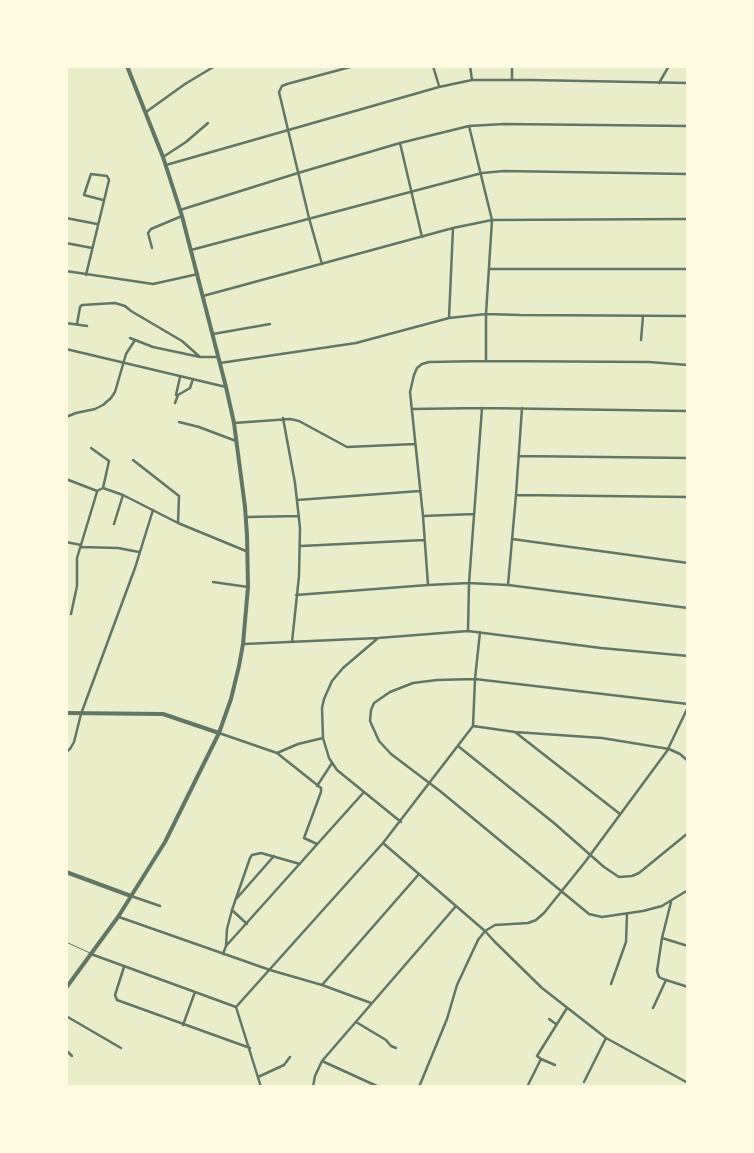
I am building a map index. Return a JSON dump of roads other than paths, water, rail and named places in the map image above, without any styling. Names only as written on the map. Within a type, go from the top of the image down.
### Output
[{"type":"street","points":[[66,988],[118,917],[165,842],[219,733],[232,693],[243,644],[248,587],[246,517],[234,423],[226,387],[182,216],[166,165],[127,66]]},
{"type":"street","points":[[146,112],[185,84],[215,66]]},
{"type":"street","points":[[322,264],[298,173],[280,92],[282,86],[354,66]]},
{"type":"street","points":[[433,66],[439,87]]},
{"type":"street","points":[[470,66],[472,80]]},
{"type":"street","points":[[512,66],[512,79]]},
{"type":"street","points":[[659,82],[668,66]]},
{"type":"street","points":[[166,165],[439,87],[472,80],[512,79],[688,84]]},
{"type":"street","points":[[163,157],[186,142],[208,123]]},
{"type":"street","points":[[180,210],[400,143],[469,126],[504,124],[688,126]]},
{"type":"street","points":[[469,126],[492,220],[486,314],[486,361]]},
{"type":"street","points":[[400,143],[422,237]]},
{"type":"street","points":[[191,250],[482,173],[504,171],[688,174]]},
{"type":"street","points":[[86,276],[108,178],[90,174],[84,195],[103,200]]},
{"type":"street","points":[[152,248],[148,233],[151,229],[182,216]]},
{"type":"street","points":[[66,218],[97,224]]},
{"type":"street","points":[[203,296],[453,228],[492,220],[688,220]]},
{"type":"street","points":[[449,318],[453,228]]},
{"type":"street","points":[[66,242],[92,248]]},
{"type":"street","points":[[490,268],[688,269]]},
{"type":"street","points":[[66,272],[153,284],[198,274]]},
{"type":"street","points":[[76,324],[82,305],[115,303],[182,341],[200,357]]},
{"type":"street","points":[[220,363],[356,343],[449,318],[486,314],[688,316]]},
{"type":"street","points":[[641,340],[643,316]]},
{"type":"street","points":[[66,323],[87,326]]},
{"type":"street","points":[[213,334],[270,324]]},
{"type":"street","points":[[130,338],[166,350],[200,357],[218,357]]},
{"type":"street","points":[[66,418],[76,413],[95,409],[111,398],[115,392],[126,354],[134,340]]},
{"type":"street","points":[[66,349],[226,387]]},
{"type":"street","points":[[428,584],[423,516],[411,409],[410,385],[417,368],[422,364],[435,362],[486,361],[649,362],[688,365]]},
{"type":"street","points":[[175,403],[180,377]]},
{"type":"street","points":[[176,396],[189,390],[193,380]]},
{"type":"street","points":[[468,631],[469,583],[482,408]]},
{"type":"street","points":[[411,409],[522,408],[688,411]]},
{"type":"street","points":[[508,585],[522,408]]},
{"type":"street","points":[[234,423],[283,418],[298,421],[347,447],[415,444]]},
{"type":"street","points":[[283,418],[297,500],[301,546],[292,642]]},
{"type":"street","points":[[179,422],[199,427],[236,441]]},
{"type":"street","points":[[71,614],[77,586],[77,558],[97,492],[103,488],[109,461],[91,448]]},
{"type":"street","points":[[519,456],[688,458]]},
{"type":"street","points":[[134,460],[179,496],[178,523]]},
{"type":"street","points":[[66,479],[97,492]]},
{"type":"street","points":[[103,488],[124,496],[178,523],[248,551]]},
{"type":"street","points":[[297,500],[420,491]]},
{"type":"street","points":[[516,495],[688,497]]},
{"type":"street","points":[[114,524],[124,496]]},
{"type":"street","points":[[66,752],[72,746],[81,714],[153,510]]},
{"type":"street","points":[[423,516],[474,514]]},
{"type":"street","points":[[246,517],[299,516]]},
{"type":"street","points":[[512,539],[688,562]]},
{"type":"street","points":[[301,546],[424,540]]},
{"type":"street","points":[[66,542],[81,546],[139,552]]},
{"type":"street","points":[[213,582],[248,587]]},
{"type":"street","points":[[296,595],[428,584],[469,583],[508,585],[688,608]]},
{"type":"street","points":[[243,644],[378,638],[468,631],[601,648],[688,656]]},
{"type":"street","points":[[236,1007],[401,822],[473,726],[480,632]]},
{"type":"street","points":[[378,638],[332,680],[322,708],[323,738],[332,763],[345,777],[401,822]]},
{"type":"street","points":[[419,1087],[447,1019],[464,968],[478,940],[486,931],[496,925],[528,923],[536,920],[562,890],[590,855],[669,749],[688,706],[475,679],[413,683],[378,699],[372,706],[370,721],[379,741],[391,754],[430,783],[562,890],[589,914],[602,917],[627,914],[662,906],[686,894],[688,890]]},
{"type":"street","points":[[66,713],[163,714],[277,753],[322,791],[304,838],[318,844]]},
{"type":"street","points":[[473,726],[515,732],[602,738],[669,749],[680,754],[688,761]]},
{"type":"street","points":[[515,732],[620,814]]},
{"type":"street","points":[[277,753],[298,744],[323,738]]},
{"type":"street","points":[[458,746],[619,877],[632,876],[646,869],[688,833]]},
{"type":"street","points":[[318,786],[332,763]]},
{"type":"street","points":[[226,946],[364,792]]},
{"type":"street","points":[[383,843],[486,931],[542,988],[567,1008],[606,1038],[688,1083]]},
{"type":"street","points":[[223,954],[232,910],[243,874],[252,855],[261,853],[300,864]]},
{"type":"street","points":[[236,899],[274,856]]},
{"type":"street","points":[[66,872],[160,906]]},
{"type":"street","points":[[322,985],[419,874]]},
{"type":"street","points":[[671,902],[662,938],[657,971],[659,976],[666,980],[688,987]]},
{"type":"street","points":[[313,1087],[314,1076],[322,1061],[456,906]]},
{"type":"street","points":[[232,910],[246,924]]},
{"type":"street","points":[[611,984],[626,942],[627,914]]},
{"type":"street","points":[[118,917],[371,1003]]},
{"type":"street","points":[[662,938],[688,946]]},
{"type":"street","points":[[91,954],[236,1007]]},
{"type":"street","points":[[124,967],[116,999],[250,1048]]},
{"type":"street","points":[[653,1008],[666,980]]},
{"type":"street","points":[[183,1025],[195,992]]},
{"type":"street","points":[[236,1007],[261,1087]]},
{"type":"street","points":[[555,1065],[537,1056],[567,1008]]},
{"type":"street","points":[[66,1016],[80,1022],[122,1048]]},
{"type":"street","points":[[549,1019],[556,1024]]},
{"type":"street","points":[[356,1022],[396,1048]]},
{"type":"street","points":[[584,1082],[606,1038]]},
{"type":"street","points":[[66,1050],[72,1056]]},
{"type":"street","points":[[258,1077],[284,1065],[290,1057]]},
{"type":"street","points":[[527,1087],[540,1058]]},
{"type":"street","points":[[322,1061],[379,1087]]},
{"type":"lane","points":[[66,942],[91,954]]}]
